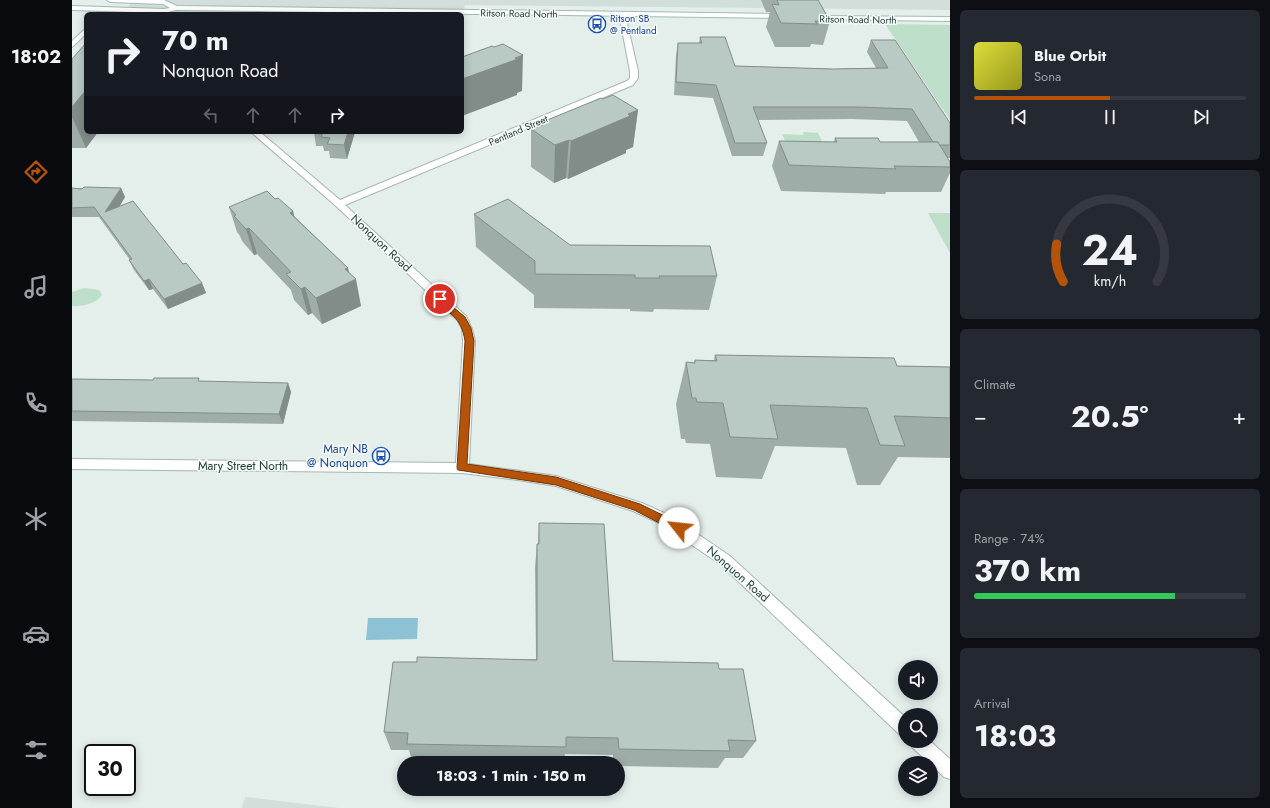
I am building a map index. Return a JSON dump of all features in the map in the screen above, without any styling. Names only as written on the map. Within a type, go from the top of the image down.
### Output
[{"type":"street","points":[[72,16],[92,0]]},
{"type":"street","name":"Ritson Road North","points":[[110,0],[164,2],[176,8]]},
{"type":"street","points":[[103,12],[113,0]]},
{"type":"street","name":"Ritson Road North","points":[[72,8],[82,8],[103,12],[164,11],[176,8],[791,15]]},
{"type":"street","name":"Ritson Road North","points":[[950,11],[810,15],[950,20]]},
{"type":"street","name":"Pentland Street","points":[[339,204],[630,83],[634,78],[634,71],[622,14]]},
{"type":"street","points":[[72,45],[84,32]]},
{"type":"street","name":"Nonquon Road","points":[[257,134],[339,204],[462,319],[467,328],[469,341],[462,468],[556,481],[610,497],[666,520],[692,536],[725,560],[898,721]]},
{"type":"street","name":"Mary Street North","points":[[72,464],[462,468]]},
{"type":"street","points":[[925,748],[950,771]]},
{"type":"shaded area","points":[[133,0],[950,0],[950,10],[465,5],[463,12],[128,12],[126,10]]},
{"type":"shaded area","points":[[245,797],[339,808],[242,808]]},
{"type":"green space","points":[[885,24],[950,25],[950,120]]},
{"type":"green space","points":[[803,132],[818,133],[824,145],[787,145],[782,134],[804,135]]},
{"type":"green space","points":[[928,213],[950,213],[950,253]]},
{"type":"green space","points":[[84,288],[99,290],[102,295],[100,298],[89,304],[72,306],[72,292]]},
{"type":"water","points":[[368,618],[418,618],[417,639],[366,640]]},
{"type":"building","points":[[777,0],[818,0],[830,21],[815,21],[817,24],[781,23],[772,4],[779,5]]},
{"type":"building","points":[[700,37],[725,37],[735,66],[833,69],[888,68],[871,40],[895,40],[950,123],[950,145],[939,145],[938,142],[933,142],[912,109],[857,107],[753,107],[767,143],[735,143],[716,85],[676,82],[678,43],[702,43]]},
{"type":"building","points":[[503,44],[523,55],[515,58],[518,59],[464,78],[464,56],[492,46],[494,47]]},
{"type":"building","points":[[84,45],[84,92],[72,107],[72,59]]},
{"type":"building","points":[[613,95],[638,110],[628,114],[630,116],[571,141],[569,140],[555,145],[531,129],[543,125],[540,123],[601,98],[603,99]]},
{"type":"building","points":[[322,134],[347,134],[344,145],[327,144],[330,138],[321,137]]},
{"type":"building","points":[[835,138],[878,138],[880,142],[938,142],[950,162],[950,167],[894,166],[896,169],[789,165],[779,141],[837,142]]},
{"type":"building","points":[[84,187],[121,188],[105,212],[133,201],[183,264],[186,263],[202,283],[164,299],[149,279],[144,281],[129,260],[132,259],[94,207],[72,208],[72,188],[82,189]]},
{"type":"building","points":[[267,191],[275,199],[278,198],[293,211],[290,213],[348,268],[345,269],[356,279],[316,298],[305,287],[301,289],[286,274],[291,272],[249,228],[246,229],[234,216],[236,215],[229,207]]},
{"type":"building","points":[[508,199],[570,245],[710,246],[717,276],[659,276],[660,278],[635,278],[635,275],[535,274],[535,261],[474,214]]},
{"type":"building","points":[[715,355],[894,358],[897,366],[950,367],[950,418],[894,416],[905,446],[880,445],[867,408],[770,405],[778,439],[730,437],[723,403],[697,402],[696,398],[692,398],[686,362],[695,363],[695,360],[717,361]]},
{"type":"building","points":[[154,378],[199,378],[198,381],[288,383],[279,414],[72,411],[72,379],[153,380]]},
{"type":"building","points":[[539,523],[604,524],[613,661],[718,663],[719,669],[743,669],[756,741],[728,740],[730,751],[619,749],[618,738],[566,737],[566,747],[407,744],[408,733],[384,732],[393,662],[417,662],[417,657],[537,660],[537,544],[539,544]]},
{"type":"place","name":"Ritson SB @ Pentland","points":[[597,24]]},
{"type":"place","name":"Mary NB @ Nonquon","points":[[381,456]]},
{"type":"route","points":[[440,299],[462,319],[467,328],[469,341],[462,468],[556,481],[610,497],[637,507],[666,520],[679,528]]}]
